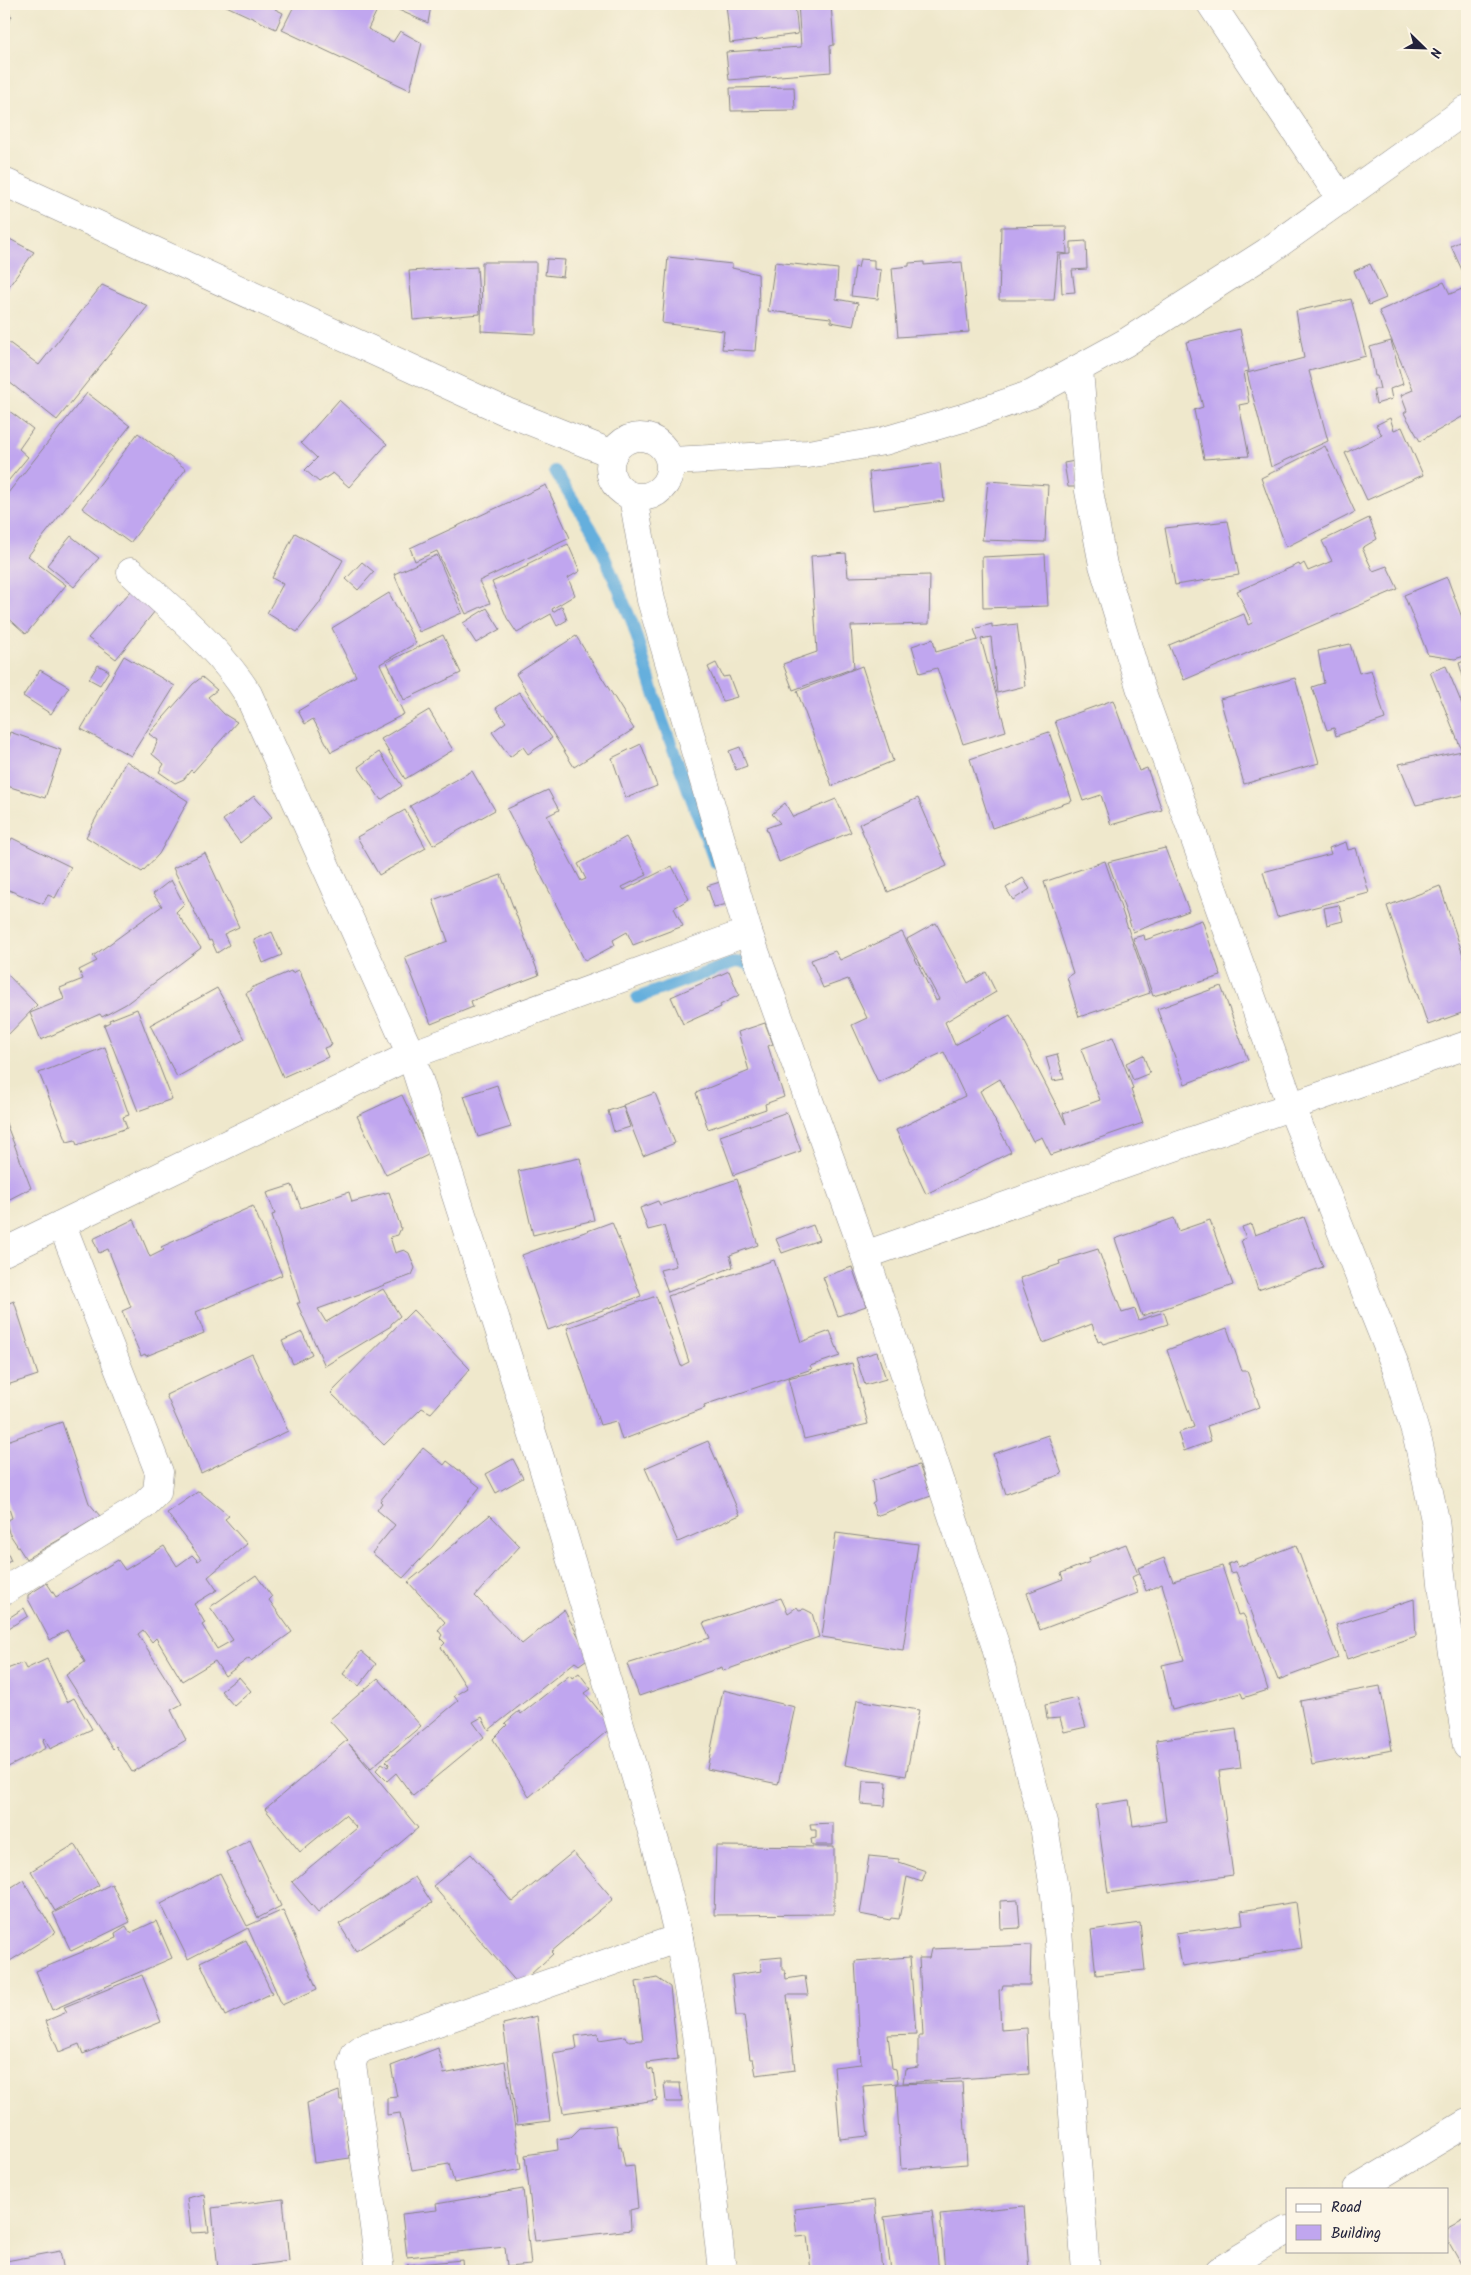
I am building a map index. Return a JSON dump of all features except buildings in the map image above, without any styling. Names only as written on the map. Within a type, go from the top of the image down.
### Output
[{"type":"street","points":[[1211,4],[1341,199]]},
{"type":"street","points":[[671,461],[808,454],[884,441],[966,417],[1032,394],[1079,370],[1125,343],[1259,257],[1467,109]]},
{"type":"street","points":[[4,182],[507,412],[613,454]]},
{"type":"street","points":[[1079,370],[1089,491],[1103,565],[1140,687],[1292,1106],[1397,1370],[1419,1445],[1435,1520],[1445,1610],[1467,1746]]},
{"type":"street","points":[[639,436],[659,443],[671,461],[671,471],[662,489],[644,497],[633,496],[623,492],[615,485],[611,475],[610,464],[613,454],[619,445],[628,438],[639,436]]},
{"type":"street","points":[[633,496],[651,600],[748,932],[865,1255],[995,1644],[1044,1826],[1055,1896],[1086,2271]]},
{"type":"street","points":[[131,572],[219,654],[234,672],[248,694],[411,1055],[545,1477],[653,1835],[679,1938],[696,2034],[722,2271]]},
{"type":"street","points":[[4,1252],[411,1055],[748,932]]},
{"type":"street","points":[[865,1255],[1467,1045]]},
{"type":"street","points":[[4,1591],[143,1506],[157,1492],[159,1472],[62,1225]]},
{"type":"street","points":[[380,2271],[352,2064],[355,2054],[364,2048],[679,1938]]},
{"type":"street","points":[[1359,2188],[1467,2123]]},
{"type":"street","points":[[1219,2271],[1286,2231]]},
{"type":"waterway","points":[[555,471],[596,536],[632,622],[662,719],[715,863]]},
{"type":"waterway","points":[[637,998],[735,962],[746,963],[757,973]]}]
